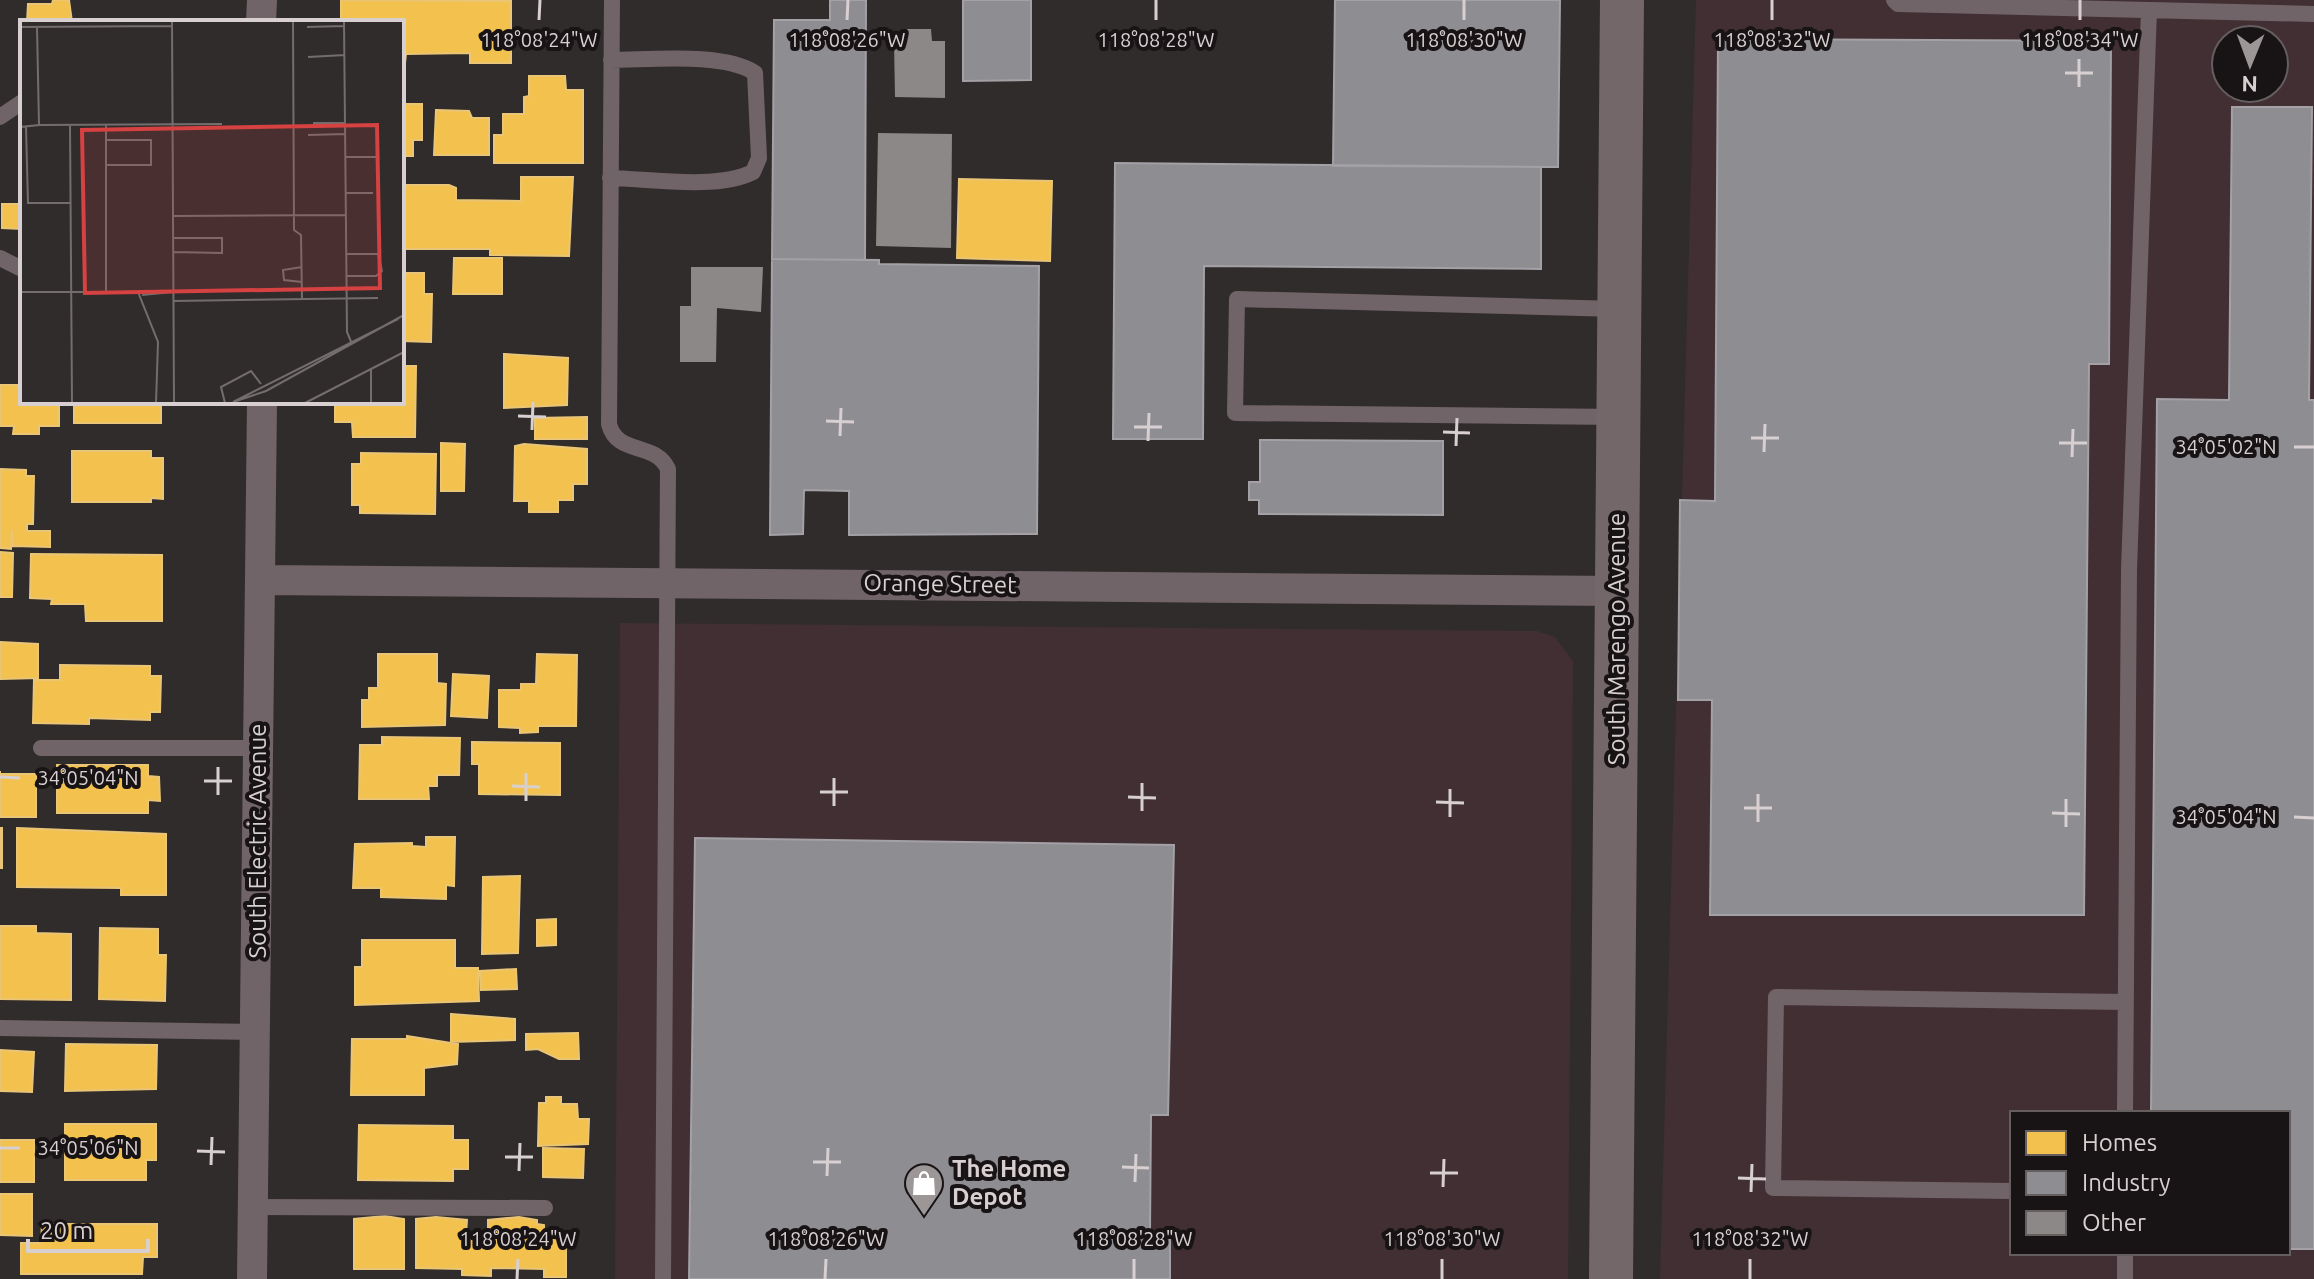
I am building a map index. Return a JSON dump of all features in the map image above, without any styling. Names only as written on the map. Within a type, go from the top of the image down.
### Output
[{"type":"street","points":[[261,20],[262,0]]},
{"type":"street","name":"South Marengo Avenue","points":[[1611,1279],[1622,0]]},
{"type":"street","name":"South Electric Avenue","points":[[252,1279],[262,404]]},
{"type":"street","name":"Orange Street","points":[[262,580],[1617,591]]},
{"type":"lane","points":[[1894,0],[1898,4],[2314,14]]},
{"type":"lane","points":[[612,6],[609,424],[612,435],[621,444],[654,453],[664,459],[668,469],[663,1279]]},
{"type":"lane","points":[[2125,1111],[2129,570],[2149,10]]},
{"type":"lane","points":[[610,178],[729,180],[753,172],[759,158],[755,73],[744,65],[688,60],[611,60]]},
{"type":"lane","points":[[0,117],[20,103]]},
{"type":"lane","points":[[0,258],[20,268]]},
{"type":"lane","points":[[1618,417],[1235,413],[1237,299],[1620,309]]},
{"type":"lane","points":[[41,748],[258,748]]},
{"type":"lane","points":[[2010,1191],[1773,1188],[1776,997],[2126,1002]]},
{"type":"lane","points":[[0,1028],[256,1032]]},
{"type":"lane","points":[[252,1207],[545,1208]]},
{"type":"lane","points":[[2125,1255],[2125,1279]]},
{"type":"shaded area","points":[[1696,0],[2314,0],[2314,1279],[1660,1279]]},
{"type":"shaded area","points":[[620,623],[1537,631],[1555,637],[1573,661],[1568,1279],[615,1279]]},
{"type":"building: Homes","points":[[53,0],[69,0],[72,20],[27,20],[28,4],[52,4]]},
{"type":"building: Homes","points":[[341,0],[511,1],[511,63],[470,63],[470,53],[406,54],[404,63],[404,20],[341,20]]},
{"type":"building: Homes","points":[[529,76],[565,76],[566,90],[583,90],[583,163],[494,163],[494,135],[503,135],[503,114],[524,114],[524,97],[529,96]]},
{"type":"building: Homes","points":[[404,104],[422,104],[422,140],[413,140],[413,156],[404,156]]},
{"type":"building: Homes","points":[[436,110],[469,111],[472,118],[489,118],[489,155],[434,155]]},
{"type":"building: Homes","points":[[521,177],[573,177],[569,256],[490,255],[490,249],[404,249],[404,185],[449,185],[456,188],[456,200],[521,201]]},
{"type":"building: Homes","points":[[959,179],[1052,181],[1050,261],[957,258]]},
{"type":"building: Homes","points":[[2,204],[20,204],[20,229],[2,228]]},
{"type":"building: Homes","points":[[454,258],[502,258],[502,294],[453,294]]},
{"type":"building: Homes","points":[[404,273],[424,273],[424,294],[432,294],[431,342],[404,341]]},
{"type":"building: Homes","points":[[504,354],[568,358],[567,405],[504,408]]},
{"type":"building: Homes","points":[[404,366],[416,366],[415,437],[353,437],[352,422],[335,422],[335,404],[404,404]]},
{"type":"building: Homes","points":[[0,385],[20,385],[20,404],[59,404],[59,426],[39,426],[39,434],[13,434],[14,426],[0,426]]},
{"type":"building: Homes","points":[[74,404],[161,404],[161,423],[74,423]]},
{"type":"building: Homes","points":[[587,417],[587,439],[535,439],[535,418]]},
{"type":"building: Homes","points":[[441,443],[465,444],[464,491],[441,491]]},
{"type":"building: Homes","points":[[515,446],[587,449],[587,484],[573,484],[573,500],[558,500],[558,512],[529,512],[529,501],[514,501]]},
{"type":"building: Homes","points":[[72,451],[151,451],[151,458],[163,458],[163,499],[151,498],[151,502],[72,502]]},
{"type":"building: Homes","points":[[361,453],[436,454],[435,514],[360,513],[360,505],[352,505],[352,464],[361,464]]},
{"type":"building: Homes","points":[[0,469],[26,470],[26,476],[34,476],[33,524],[27,524],[27,531],[50,531],[50,547],[13,546],[12,530],[11,549],[0,548]]},
{"type":"building: Homes","points":[[0,552],[13,553],[12,597],[0,597]]},
{"type":"building: Homes","points":[[31,554],[162,555],[162,621],[86,621],[85,604],[51,604],[52,599],[30,598]]},
{"type":"building: Homes","points":[[0,642],[38,644],[38,678],[0,679]]},
{"type":"building: Homes","points":[[378,654],[437,654],[437,683],[446,684],[445,725],[362,727],[362,700],[369,700],[369,688],[378,688]]},
{"type":"building: Homes","points":[[537,654],[577,655],[576,726],[538,726],[538,732],[520,733],[520,728],[499,727],[499,690],[521,690],[521,684],[536,684]]},
{"type":"building: Homes","points":[[60,665],[150,666],[150,676],[161,676],[160,712],[150,712],[150,720],[89,718],[89,724],[33,723],[34,680],[60,680]]},
{"type":"building: Homes","points":[[453,674],[489,676],[487,718],[451,716]]},
{"type":"building: Homes","points":[[382,737],[460,738],[459,775],[437,775],[437,786],[428,786],[429,799],[359,799],[360,745],[382,745]]},
{"type":"building: Homes","points":[[472,742],[560,743],[560,795],[479,794],[479,764],[472,764]]},
{"type":"building: Homes","points":[[57,765],[148,765],[148,776],[159,777],[160,801],[148,800],[148,813],[57,813]]},
{"type":"building: Homes","points":[[0,774],[36,774],[36,817],[0,817]]},
{"type":"building: Homes","points":[[2,828],[2,868],[0,868]]},
{"type":"building: Homes","points":[[17,828],[166,834],[166,895],[121,895],[121,888],[17,887]]},
{"type":"building: Homes","points":[[426,837],[455,837],[454,886],[446,885],[446,899],[381,897],[381,888],[353,888],[355,844],[412,843],[412,846],[426,847]]},
{"type":"building: Homes","points":[[520,876],[518,953],[482,954],[483,877]]},
{"type":"building: Homes","points":[[556,919],[556,945],[537,946],[537,920]]},
{"type":"building: Homes","points":[[0,926],[36,926],[36,933],[71,934],[71,1000],[0,999]]},
{"type":"building: Homes","points":[[100,928],[158,929],[158,955],[166,955],[165,1001],[99,999]]},
{"type":"building: Homes","points":[[362,940],[455,940],[455,968],[478,968],[479,1001],[355,1005],[355,967],[362,967]]},
{"type":"building: Homes","points":[[516,969],[517,989],[481,990],[480,971]]},
{"type":"building: Homes","points":[[451,1014],[515,1019],[515,1040],[451,1042]]},
{"type":"building: Homes","points":[[578,1033],[579,1059],[559,1059],[538,1049],[526,1050],[526,1034]]},
{"type":"building: Homes","points":[[407,1036],[458,1044],[457,1064],[424,1068],[424,1095],[351,1095],[352,1039],[407,1039]]},
{"type":"building: Homes","points":[[66,1044],[157,1045],[156,1089],[65,1091]]},
{"type":"building: Homes","points":[[0,1050],[34,1052],[32,1092],[0,1091]]},
{"type":"building: Homes","points":[[546,1097],[561,1097],[561,1104],[577,1104],[578,1119],[589,1119],[588,1144],[538,1146],[539,1103],[546,1103]]},
{"type":"building: Homes","points":[[65,1124],[156,1124],[156,1160],[146,1160],[146,1180],[65,1180]]},
{"type":"building: Homes","points":[[359,1125],[453,1126],[453,1140],[468,1140],[468,1169],[453,1169],[453,1181],[358,1180]]},
{"type":"building: Homes","points":[[0,1140],[34,1140],[34,1182],[0,1182]]},
{"type":"building: Homes","points":[[543,1148],[584,1149],[583,1178],[543,1177]]},
{"type":"building: Homes","points":[[0,1194],[32,1194],[32,1236],[0,1235]]},
{"type":"building: Homes","points":[[385,1216],[404,1219],[404,1269],[354,1269],[354,1219]]},
{"type":"building: Homes","points":[[519,1217],[537,1220],[537,1224],[544,1225],[544,1234],[566,1234],[566,1277],[544,1277],[544,1269],[491,1268],[491,1276],[462,1275],[462,1269],[416,1268],[416,1219],[467,1220],[466,1233],[488,1233],[488,1220]]},
{"type":"building: Homes","points":[[42,1224],[157,1224],[157,1257],[143,1257],[142,1274],[21,1274],[21,1243],[41,1243]]},
{"type":"building: Industry","points":[[830,0],[866,0],[865,260],[772,259],[774,20],[830,20]]},
{"type":"building: Industry","points":[[963,0],[1031,0],[1031,80],[963,81]]},
{"type":"building: Industry","points":[[1335,0],[1560,0],[1558,167],[1333,166]]},
{"type":"building: Industry","points":[[1718,39],[2111,41],[2109,364],[2089,364],[2084,915],[1710,915],[1712,700],[1678,700],[1680,500],[1715,501]]},
{"type":"building: Industry","points":[[2232,107],[2312,107],[2309,400],[2314,400],[2314,1249],[2290,1249],[2290,1111],[2151,1111],[2157,399],[2229,400]]},
{"type":"building: Industry","points":[[1115,163],[1541,167],[1541,269],[1204,266],[1203,439],[1113,439]]},
{"type":"building: Industry","points":[[772,259],[1039,266],[1037,534],[849,535],[849,491],[804,490],[803,534],[770,535]]},
{"type":"building: Industry","points":[[1260,440],[1443,441],[1443,515],[1259,514],[1259,500],[1249,500],[1249,482],[1260,482]]},
{"type":"building: Industry","points":[[695,838],[1174,845],[1168,1115],[1151,1115],[1150,1231],[1170,1231],[1170,1279],[689,1279]]},
{"type":"building: Other","points":[[907,29],[931,29],[932,41],[945,41],[945,98],[895,97],[894,41],[907,41]]},
{"type":"building: Other","points":[[878,133],[952,134],[951,248],[876,246]]},
{"type":"building: Other","points":[[691,267],[763,267],[761,312],[717,308],[716,362],[680,362],[680,306],[691,306]]},
{"type":"place","name":"The Home Depot","points":[[924,1217]]}]
